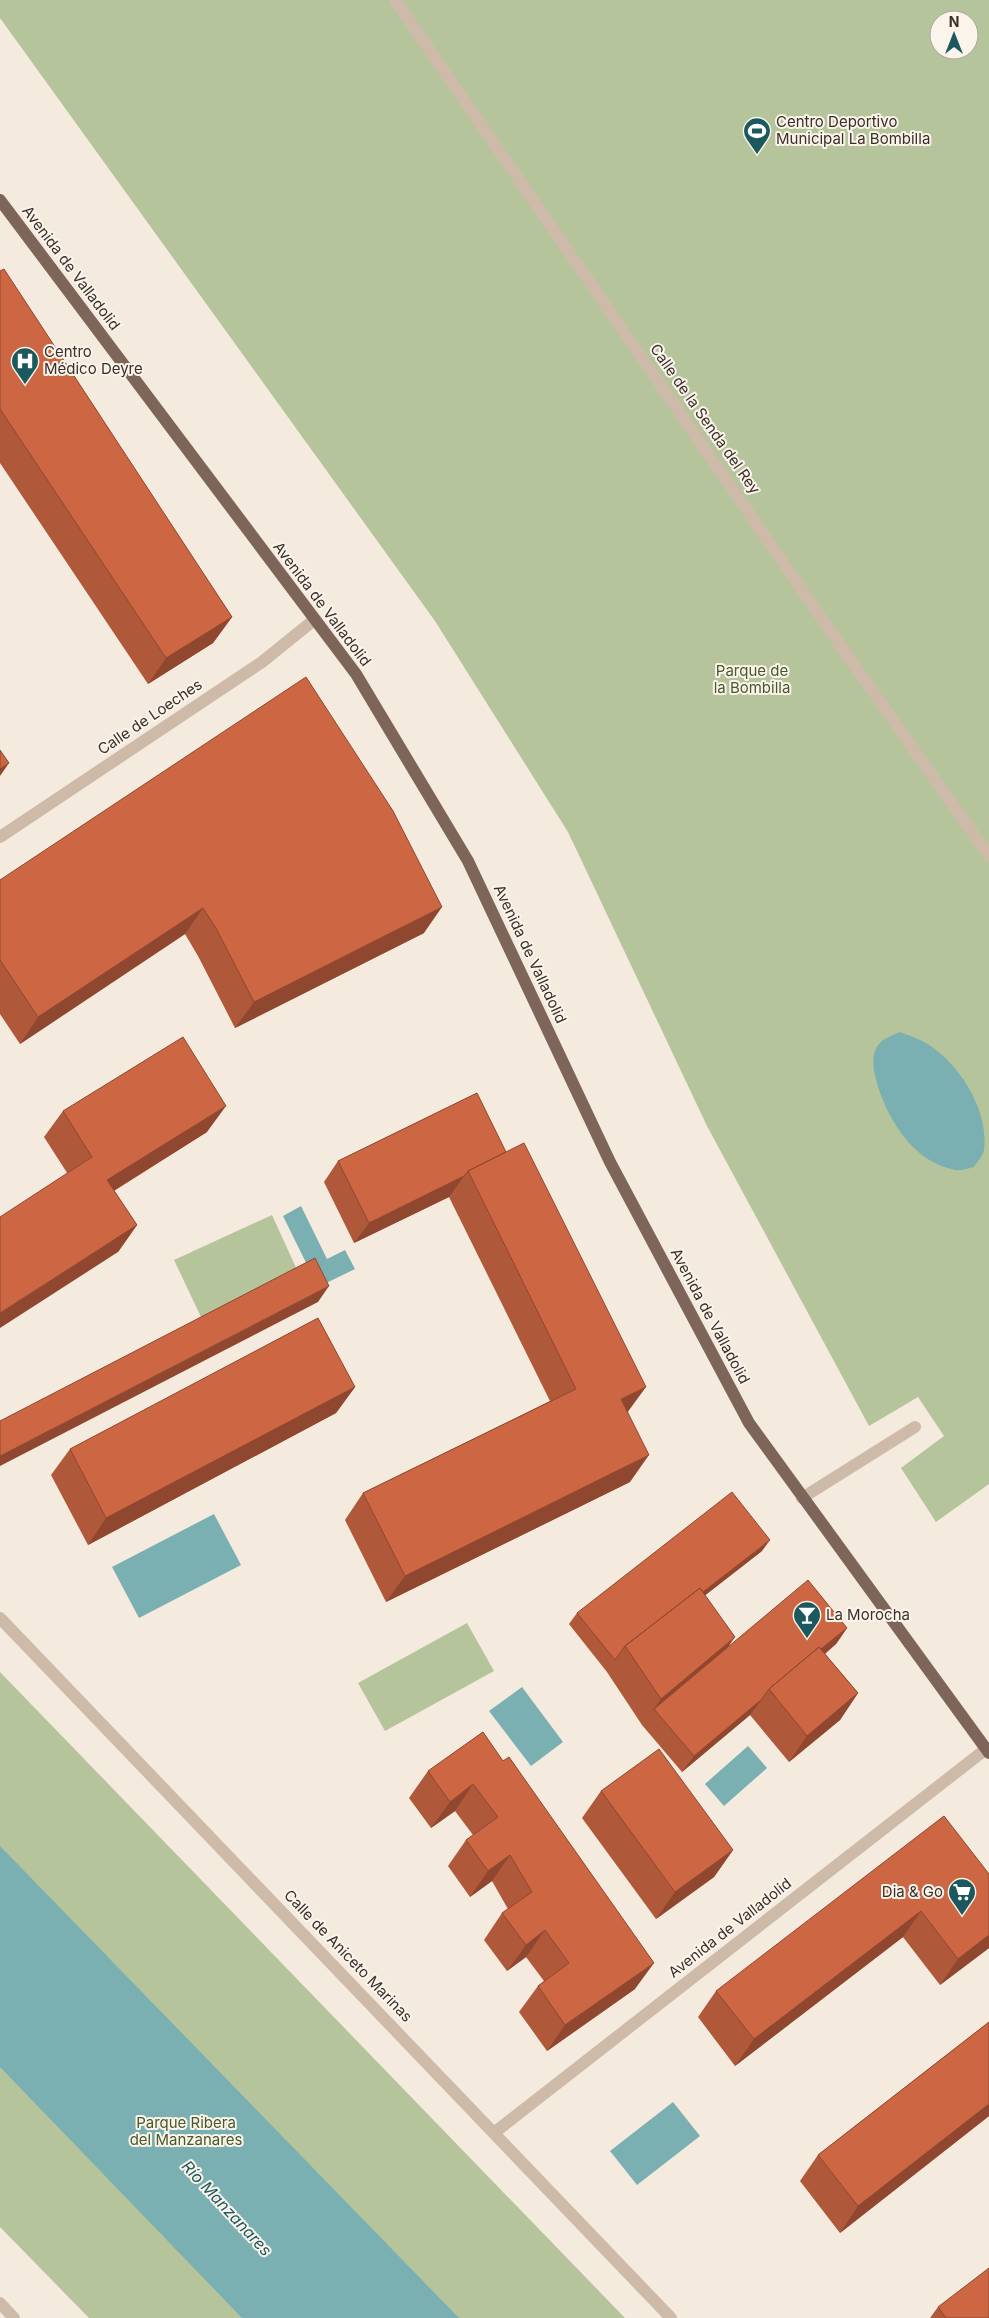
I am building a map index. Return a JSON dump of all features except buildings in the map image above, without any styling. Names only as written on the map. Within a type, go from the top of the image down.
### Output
[{"type":"main road","name":"Avenida de Valladolid","points":[[0,200],[356,674],[468,861],[610,1162],[749,1423],[988,1751]]},
{"type":"street","name":"Calle de la Senda del Rey","points":[[395,0],[840,645],[989,856]]},
{"type":"street","name":"Calle de Loeches","points":[[0,836],[262,662],[314,620]]},
{"type":"street","points":[[802,1498],[915,1427]]},
{"type":"street","name":"Calle de Aniceto Marinas","points":[[0,1618],[495,2132],[671,2318]]},
{"type":"street","name":"Avenida de Valladolid","points":[[495,2132],[988,1751]]},
{"type":"street","points":[[0,2303],[14,2318]]},
{"type":"green space","name":"Parque de la Bombilla","points":[[0,0],[989,0],[989,1484],[936,1522],[901,1468],[944,1436],[918,1397],[869,1426],[707,1126],[568,832],[435,621],[0,18]]},
{"type":"green space","points":[[272,1215],[298,1272],[201,1317],[174,1260]]},
{"type":"green space","points":[[467,1623],[494,1671],[385,1731],[358,1683]]},
{"type":"green space","name":"Parque Ribera del Manzanares","points":[[0,1672],[625,2318],[89,2318],[0,2227]]},
{"type":"water","points":[[900,1032],[925,1042],[943,1056],[963,1079],[971,1092],[978,1106],[984,1136],[984,1150],[974,1167],[956,1170],[941,1166],[928,1159],[906,1139],[889,1114],[878,1087],[873,1058],[880,1043]]},
{"type":"water","points":[[301,1206],[327,1259],[345,1250],[355,1269],[318,1287],[283,1216]]},
{"type":"water","points":[[214,1514],[241,1565],[139,1618],[112,1567]]},
{"type":"water","points":[[522,1687],[563,1742],[531,1766],[489,1711]]},
{"type":"water","points":[[748,1746],[767,1768],[724,1806],[705,1784]]},
{"type":"water","name":"Río Manzanares","points":[[0,1846],[459,2318],[242,2318],[0,2067]]},
{"type":"water","points":[[673,2102],[700,2136],[637,2185],[610,2151]]},
{"type":"place","name":"Centro Deportivo Municipal La Bombilla","points":[[757,155]]},
{"type":"place","name":"Centro Médico Deyre","points":[[25,385]]},
{"type":"place","name":"La Morocha","points":[[807,1639]]},
{"type":"place","name":"Dia & Go","points":[[962,1916]]}]
